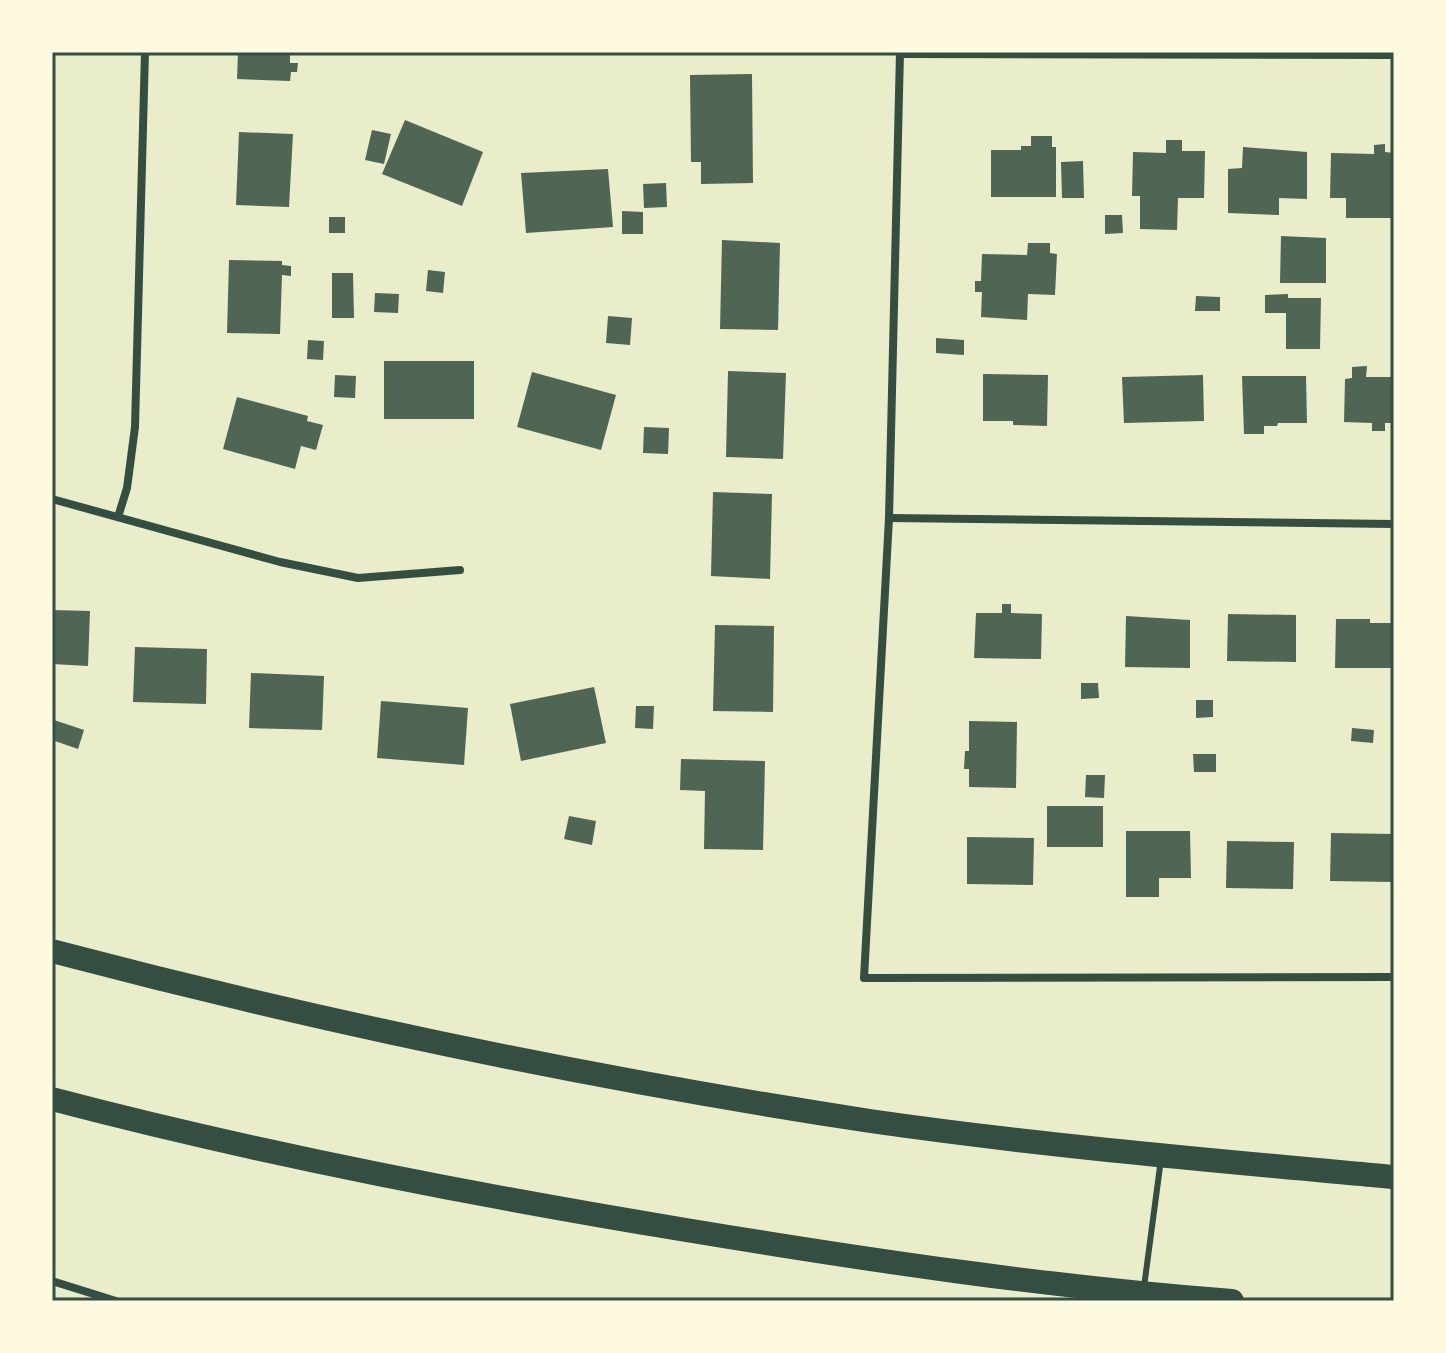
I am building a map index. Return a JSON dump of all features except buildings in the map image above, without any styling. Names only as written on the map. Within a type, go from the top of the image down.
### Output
[{"type":"highway","points":[[52,951],[202,991],[521,1062],[871,1121],[1162,1156],[1394,1177]]},
{"type":"highway","points":[[52,1099],[165,1129],[491,1198],[851,1258],[1142,1294],[1232,1301]]},
{"type":"street","points":[[118,517],[127,488],[135,427],[145,52]]},
{"type":"street","points":[[1394,55],[900,53],[889,518],[864,978],[1394,977]]},
{"type":"street","points":[[52,499],[280,562],[358,578],[460,570]]},
{"type":"street","points":[[889,518],[1394,524]]},
{"type":"street","points":[[52,1281],[116,1301]]},
{"type":"lane","points":[[1142,1294],[1162,1156]]}]
